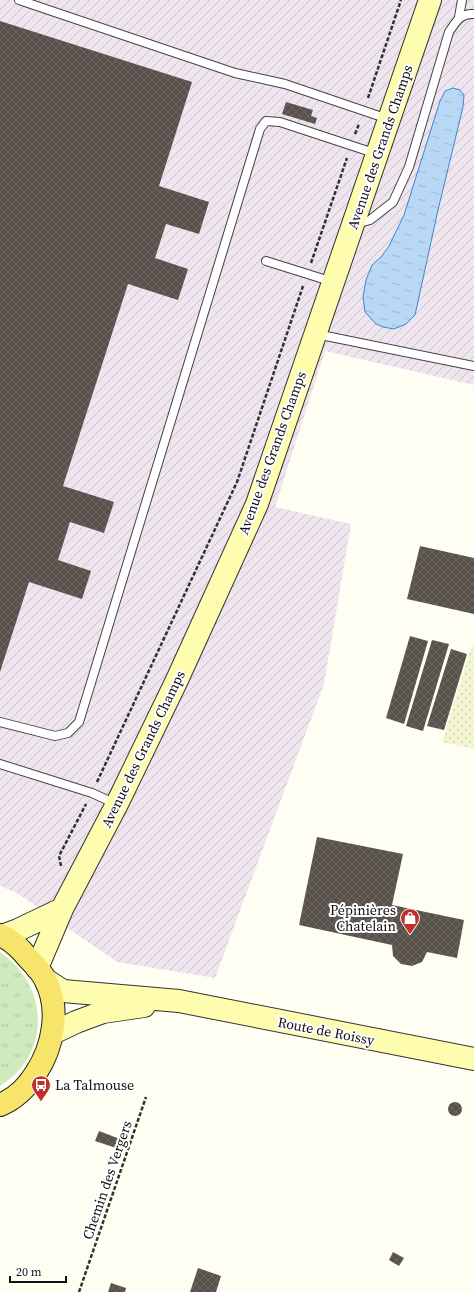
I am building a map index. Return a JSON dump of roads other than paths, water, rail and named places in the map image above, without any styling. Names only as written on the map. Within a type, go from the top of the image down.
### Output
[{"type":"main road","name":"Avenue des Grands Champs","points":[[41,974],[62,909],[117,804],[177,680],[257,504],[430,0]]},
{"type":"main road","points":[[1,935],[18,930],[62,909]]},
{"type":"main road","points":[[1,935],[17,945],[41,974],[63,991],[179,1001]]},
{"type":"main road","points":[[0,1105],[29,1084],[44,1061],[53,1033],[53,1014],[41,974]]},
{"type":"main road","points":[[53,1033],[76,1022],[103,1012],[179,1001]]},
{"type":"main road","name":"Route de Roissy","points":[[179,1001],[474,1059]]},
{"type":"lane","points":[[19,0],[235,73],[285,84],[389,119]]},
{"type":"lane","points":[[354,225],[370,220],[393,202],[409,167],[450,32],[459,18],[462,0]]},
{"type":"lane","points":[[459,18],[467,13],[474,14]]},
{"type":"lane","points":[[0,722],[20,729],[55,736],[68,733],[78,722],[260,129],[266,121],[280,122],[377,154]]},
{"type":"lane","points":[[266,261],[334,282]]},
{"type":"lane","points":[[316,334],[474,366]]},
{"type":"lane","points":[[0,764],[92,792],[117,804]]},
{"type":"water","points":[[453,88],[460,90],[464,95],[463,107],[415,315],[406,324],[394,329],[383,327],[376,324],[365,312],[363,297],[366,280],[372,265],[381,257],[389,246],[404,215],[440,101],[445,91]]},
{"type":"place","name":"Pépinières Chatelain","points":[[410,935]]},
{"type":"place","name":"La Talmouse","points":[[41,1102]]}]
